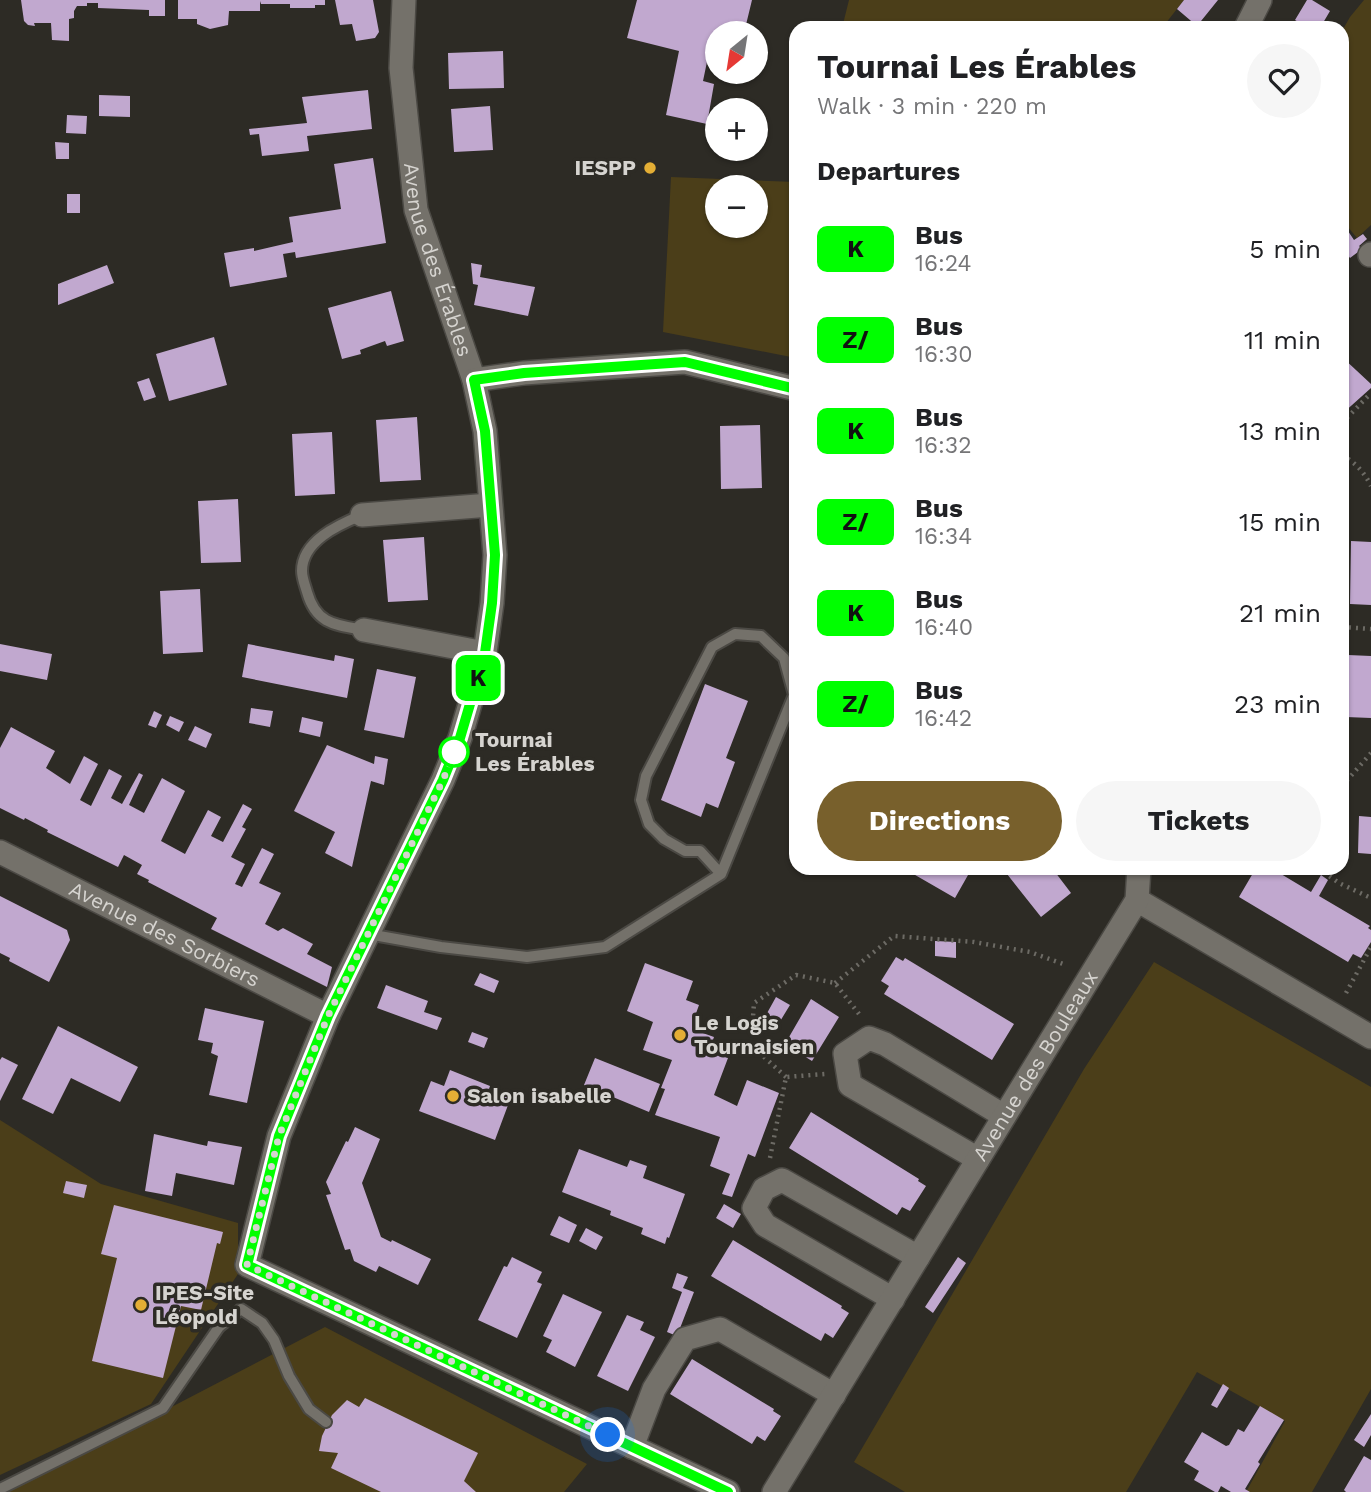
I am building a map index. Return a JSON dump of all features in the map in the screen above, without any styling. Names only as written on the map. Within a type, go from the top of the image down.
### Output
[{"type":"street","name":"Avenue des Érables","points":[[404,0],[401,68],[416,210],[474,380],[485,431],[495,555],[492,603],[485,653],[460,738],[443,780],[328,1016],[279,1136],[247,1265],[632,1447]]},
{"type":"street","points":[[1250,21],[1260,0]]},
{"type":"street","points":[[474,380],[524,373],[685,362],[789,387]]},
{"type":"street","points":[[362,515],[490,505]]},
{"type":"street","points":[[364,630],[485,653]]},
{"type":"street","name":"Avenue des Sorbiers","points":[[0,852],[328,1016]]},
{"type":"street","name":"Avenue des Bouleaux","points":[[774,1492],[1137,900],[1139,875]]},
{"type":"street","points":[[1137,900],[1371,1037]]},
{"type":"street","points":[[978,1159],[850,1085],[845,1054],[869,1038],[885,1044],[1004,1116]]},
{"type":"street","points":[[892,1299],[765,1225],[754,1208],[764,1189],[782,1180],[918,1257]]},
{"type":"street","points":[[728,1492],[632,1447],[654,1389],[685,1339],[720,1329],[834,1395]]},
{"type":"lane","points":[[362,515],[336,526],[317,541],[304,556],[302,573],[310,605],[321,618],[336,626],[364,630]]},
{"type":"lane","points":[[721,874],[700,851],[685,851],[664,839],[649,824],[641,800],[646,776],[712,647],[736,634],[761,636],[784,658],[789,676]]},
{"type":"lane","points":[[368,934],[441,947],[527,957],[605,947],[721,874],[789,707]]},
{"type":"lane","points":[[0,1489],[163,1408],[219,1327],[242,1309],[262,1323],[274,1340],[289,1376],[309,1409],[326,1422]]},
{"type":"path","points":[[1349,416],[1371,393]]},
{"type":"path","points":[[1349,459],[1365,474],[1371,486]]},
{"type":"path","points":[[1349,628],[1371,629]]},
{"type":"path","points":[[1349,778],[1371,753]]},
{"type":"path","points":[[1328,875],[1371,898]]},
{"type":"path","points":[[835,983],[894,936],[974,942],[1030,952],[1091,974]]},
{"type":"path","points":[[1334,1015],[1371,947]]},
{"type":"path","points":[[848,1073],[786,1077],[751,1045],[754,1003],[796,975],[835,983],[858,1013],[869,1038]]},
{"type":"path","points":[[764,1189],[786,1077]]},
{"type":"shaded area","points":[[849,0],[1184,0],[1168,21],[844,21]]},
{"type":"shaded area","points":[[1364,0],[1371,0],[1371,225],[1357,238],[1349,228],[1348,21]]},
{"type":"shaded area","points":[[671,177],[705,178],[705,238],[768,238],[768,181],[789,182],[789,357],[663,332]]},
{"type":"shaded area","points":[[1154,962],[1371,1087],[1371,1389],[1312,1492],[1246,1492],[1285,1421],[1197,1372],[1126,1492],[905,1492],[854,1462],[1084,1069]]},
{"type":"shaded area","points":[[0,1120],[101,1184],[238,1223],[238,1274],[151,1404],[0,1475]]},
{"type":"shaded area","points":[[325,1327],[587,1464],[564,1492],[8,1492]]},
{"type":"building","points":[[21,0],[165,0],[165,16],[149,16],[149,10],[98,8],[98,3],[87,3],[87,6],[77,6],[74,18],[69,19],[69,41],[52,40],[51,23],[34,23],[35,26],[24,21]]},
{"type":"building","points":[[178,0],[325,0],[325,5],[315,5],[315,8],[290,8],[290,4],[261,4],[260,1],[260,11],[229,11],[228,25],[210,29],[197,24],[197,19],[178,19]]},
{"type":"building","points":[[335,0],[373,0],[379,32],[375,38],[356,41],[352,24],[340,25]]},
{"type":"building","points":[[637,0],[752,0],[747,21],[705,21],[703,81],[705,84],[714,84],[712,98],[705,98],[705,124],[666,115],[679,51],[627,38]]},
{"type":"building","points":[[1184,0],[1218,0],[1201,21],[1191,21],[1177,9]]},
{"type":"building","points":[[1307,0],[1312,0],[1330,11],[1324,21],[1295,20]]},
{"type":"building","points":[[503,51],[504,88],[449,89],[448,53]]},
{"type":"building","points":[[368,90],[372,129],[307,136],[309,151],[262,156],[259,134],[250,135],[249,129],[307,123],[302,97]]},
{"type":"building","points":[[99,95],[130,96],[130,117],[99,116]]},
{"type":"building","points":[[490,106],[493,150],[454,152],[451,109]]},
{"type":"building","points":[[67,115],[87,116],[86,134],[66,133]]},
{"type":"building","points":[[55,142],[69,143],[69,159],[56,159]]},
{"type":"building","points":[[373,158],[386,243],[296,258],[295,252],[283,254],[287,277],[230,287],[224,253],[254,248],[254,251],[293,242],[289,217],[341,209],[334,164]]},
{"type":"building","points":[[67,194],[80,194],[80,213],[67,213]]},
{"type":"building","points":[[1349,232],[1354,240],[1363,234],[1367,239],[1359,246],[1362,249],[1350,258]]},
{"type":"building","points":[[471,263],[482,265],[480,277],[535,287],[528,316],[474,305],[478,285],[473,284]]},
{"type":"building","points":[[107,265],[114,283],[58,305],[58,284]]},
{"type":"building","points":[[391,291],[404,341],[387,346],[385,341],[360,350],[361,354],[342,359],[328,308]]},
{"type":"building","points":[[214,337],[227,385],[169,401],[156,354]]},
{"type":"building","points":[[1349,364],[1371,384],[1371,388],[1349,408]]},
{"type":"building","points":[[149,378],[156,397],[144,401],[137,382]]},
{"type":"building","points":[[417,417],[421,480],[380,482],[376,420]]},
{"type":"building","points":[[760,425],[762,488],[721,489],[720,426]]},
{"type":"building","points":[[332,432],[335,494],[295,496],[292,434]]},
{"type":"building","points":[[238,499],[241,562],[201,563],[198,501]]},
{"type":"building","points":[[424,537],[428,600],[388,602],[383,540]]},
{"type":"building","points":[[1351,541],[1371,542],[1371,605],[1350,604]]},
{"type":"building","points":[[200,589],[203,652],[163,654],[160,591]]},
{"type":"building","points":[[0,644],[52,654],[47,680],[0,671]]},
{"type":"building","points":[[248,644],[334,661],[335,655],[354,659],[347,698],[242,677]]},
{"type":"building","points":[[1349,655],[1371,656],[1371,718],[1349,717]]},
{"type":"building","points":[[377,669],[416,677],[404,738],[364,730]]},
{"type":"building","points":[[705,684],[748,701],[726,758],[735,762],[718,808],[706,803],[701,817],[661,800]]},
{"type":"building","points":[[251,708],[273,711],[270,727],[249,723]]},
{"type":"building","points":[[154,711],[162,715],[156,728],[148,725]]},
{"type":"building","points":[[170,716],[184,722],[179,732],[166,725]]},
{"type":"building","points":[[302,717],[323,722],[320,737],[299,732]]},
{"type":"building","points":[[195,726],[212,734],[206,748],[188,740]]},
{"type":"building","points":[[11,727],[55,751],[46,768],[70,784],[84,756],[98,764],[80,800],[91,806],[109,769],[122,776],[111,798],[122,804],[139,773],[143,775],[129,805],[144,813],[162,778],[185,791],[161,841],[185,854],[208,810],[221,817],[211,836],[223,842],[243,804],[252,809],[242,827],[246,829],[231,857],[245,864],[235,884],[242,887],[262,848],[274,854],[259,883],[281,893],[265,924],[278,931],[283,928],[313,944],[307,954],[332,967],[327,987],[211,929],[217,918],[148,882],[149,880],[137,874],[142,865],[124,855],[118,867],[47,832],[48,830],[25,818],[24,820],[0,808],[0,748]]},
{"type":"building","points":[[327,745],[374,764],[375,756],[388,759],[384,785],[371,781],[352,867],[325,853],[335,832],[294,811]]},
{"type":"building","points":[[1359,816],[1371,817],[1371,854],[1358,853]]},
{"type":"building","points":[[915,875],[968,875],[955,898]]},
{"type":"building","points":[[1008,875],[1057,875],[1071,893],[1041,917]]},
{"type":"building","points":[[1252,875],[1283,875],[1311,892],[1321,875],[1328,880],[1319,896],[1370,926],[1368,928],[1371,930],[1371,942],[1361,958],[1353,954],[1348,962],[1239,897]]},
{"type":"building","points":[[0,896],[67,930],[70,940],[49,982],[9,961],[10,958],[0,953]]},
{"type":"building","points":[[935,941],[956,942],[956,958],[935,956]]},
{"type":"building","points":[[896,957],[903,961],[905,958],[1014,1024],[992,1060],[884,994],[889,986],[881,981]]},
{"type":"building","points":[[645,963],[693,981],[686,1000],[699,1005],[694,1019],[700,1032],[714,1037],[709,1051],[728,1058],[714,1095],[737,1106],[747,1080],[779,1093],[755,1157],[748,1154],[732,1197],[722,1194],[730,1174],[710,1166],[720,1137],[655,1115],[665,1089],[661,1088],[672,1060],[643,1050],[653,1022],[627,1011]]},
{"type":"building","points":[[480,973],[499,981],[494,993],[474,985]]},
{"type":"building","points":[[386,985],[428,1001],[424,1012],[442,1018],[437,1030],[377,1008]]},
{"type":"building","points":[[776,997],[790,1005],[779,1023],[766,1015]]},
{"type":"building","points":[[811,999],[839,1017],[812,1061],[785,1044]]},
{"type":"building","points":[[205,1008],[264,1021],[247,1103],[209,1095],[218,1056],[211,1053],[213,1043],[198,1040]]},
{"type":"building","points":[[58,1026],[138,1067],[120,1102],[71,1078],[53,1114],[22,1099]]},
{"type":"building","points":[[472,1032],[488,1038],[484,1048],[468,1042]]},
{"type":"building","points":[[2,1057],[18,1065],[0,1101],[0,1060]]},
{"type":"building","points":[[595,1058],[660,1084],[649,1112],[584,1085]]},
{"type":"building","points":[[450,1070],[511,1097],[495,1140],[419,1111],[431,1081],[444,1086]]},
{"type":"building","points":[[811,1112],[926,1186],[910,1211],[902,1207],[897,1215],[789,1148]]},
{"type":"building","points":[[355,1127],[380,1139],[362,1183],[381,1237],[431,1259],[418,1285],[379,1266],[376,1272],[354,1261],[350,1249],[345,1250],[326,1195],[331,1194],[326,1182]]},
{"type":"building","points":[[154,1134],[207,1146],[208,1141],[242,1147],[234,1185],[176,1173],[172,1196],[145,1191]]},
{"type":"building","points":[[579,1149],[627,1167],[630,1160],[647,1166],[643,1178],[685,1194],[665,1244],[641,1234],[643,1228],[610,1215],[611,1211],[562,1192]]},
{"type":"building","points":[[66,1181],[87,1185],[84,1198],[63,1193]]},
{"type":"building","points":[[724,1204],[741,1214],[733,1228],[716,1218]]},
{"type":"building","points":[[114,1205],[223,1232],[220,1244],[217,1243],[201,1310],[181,1306],[163,1378],[92,1361],[117,1258],[101,1254]]},
{"type":"building","points":[[559,1216],[577,1225],[569,1243],[550,1235]]},
{"type":"building","points":[[586,1228],[603,1237],[596,1250],[579,1241]]},
{"type":"building","points":[[733,1240],[842,1306],[841,1308],[849,1313],[833,1338],[825,1333],[821,1341],[711,1276]]},
{"type":"building","points":[[512,1257],[542,1272],[537,1282],[542,1284],[517,1338],[478,1320],[504,1266],[507,1267]]},
{"type":"building","points":[[958,1257],[966,1263],[933,1313],[925,1307]]},
{"type":"building","points":[[677,1273],[688,1277],[683,1288],[694,1292],[677,1336],[667,1332],[682,1292],[672,1288]]},
{"type":"building","points":[[563,1294],[602,1312],[575,1367],[546,1352],[552,1340],[543,1336]]},
{"type":"building","points":[[627,1315],[644,1322],[640,1330],[655,1337],[628,1391],[597,1376]]},
{"type":"building","points":[[692,1359],[774,1409],[773,1411],[781,1416],[765,1441],[757,1436],[752,1444],[670,1394]]},
{"type":"building","points":[[1223,1384],[1229,1388],[1217,1408],[1211,1405]]},
{"type":"building","points":[[365,1398],[478,1453],[464,1481],[476,1492],[381,1492],[331,1468],[338,1453],[319,1451],[322,1436],[332,1415],[347,1400],[359,1407]]},
{"type":"building","points":[[1260,1406],[1284,1420],[1245,1489],[1250,1492],[1231,1492],[1221,1486],[1218,1492],[1215,1492],[1194,1480],[1199,1471],[1184,1462],[1202,1432],[1226,1446],[1229,1445],[1238,1429],[1244,1432]]},
{"type":"building","points":[[1371,1414],[1371,1435],[1364,1447],[1354,1440]]},
{"type":"building","points":[[1364,1456],[1371,1460],[1371,1492],[1346,1492],[1344,1490]]},
{"type":"bus line","name":"K","points":[[728,1492],[247,1265],[279,1136],[328,1016],[443,780],[460,738],[485,653],[495,555],[485,431],[474,380],[524,373],[685,362],[789,387]]},
{"type":"place","name":"IESPP","points":[[650,168]]},
{"type":"place","name":"Tournai Les Érables","points":[[454,752]]},
{"type":"place","name":"Le Logis Tournaisien","points":[[680,1035]]},
{"type":"place","name":"Salon isabelle","points":[[453,1096]]},
{"type":"place","name":"IPES-Site Léopold","points":[[141,1305]]},
{"type":"route","points":[[454,752],[443,780],[328,1016],[279,1136],[247,1265],[608,1435]]}]
